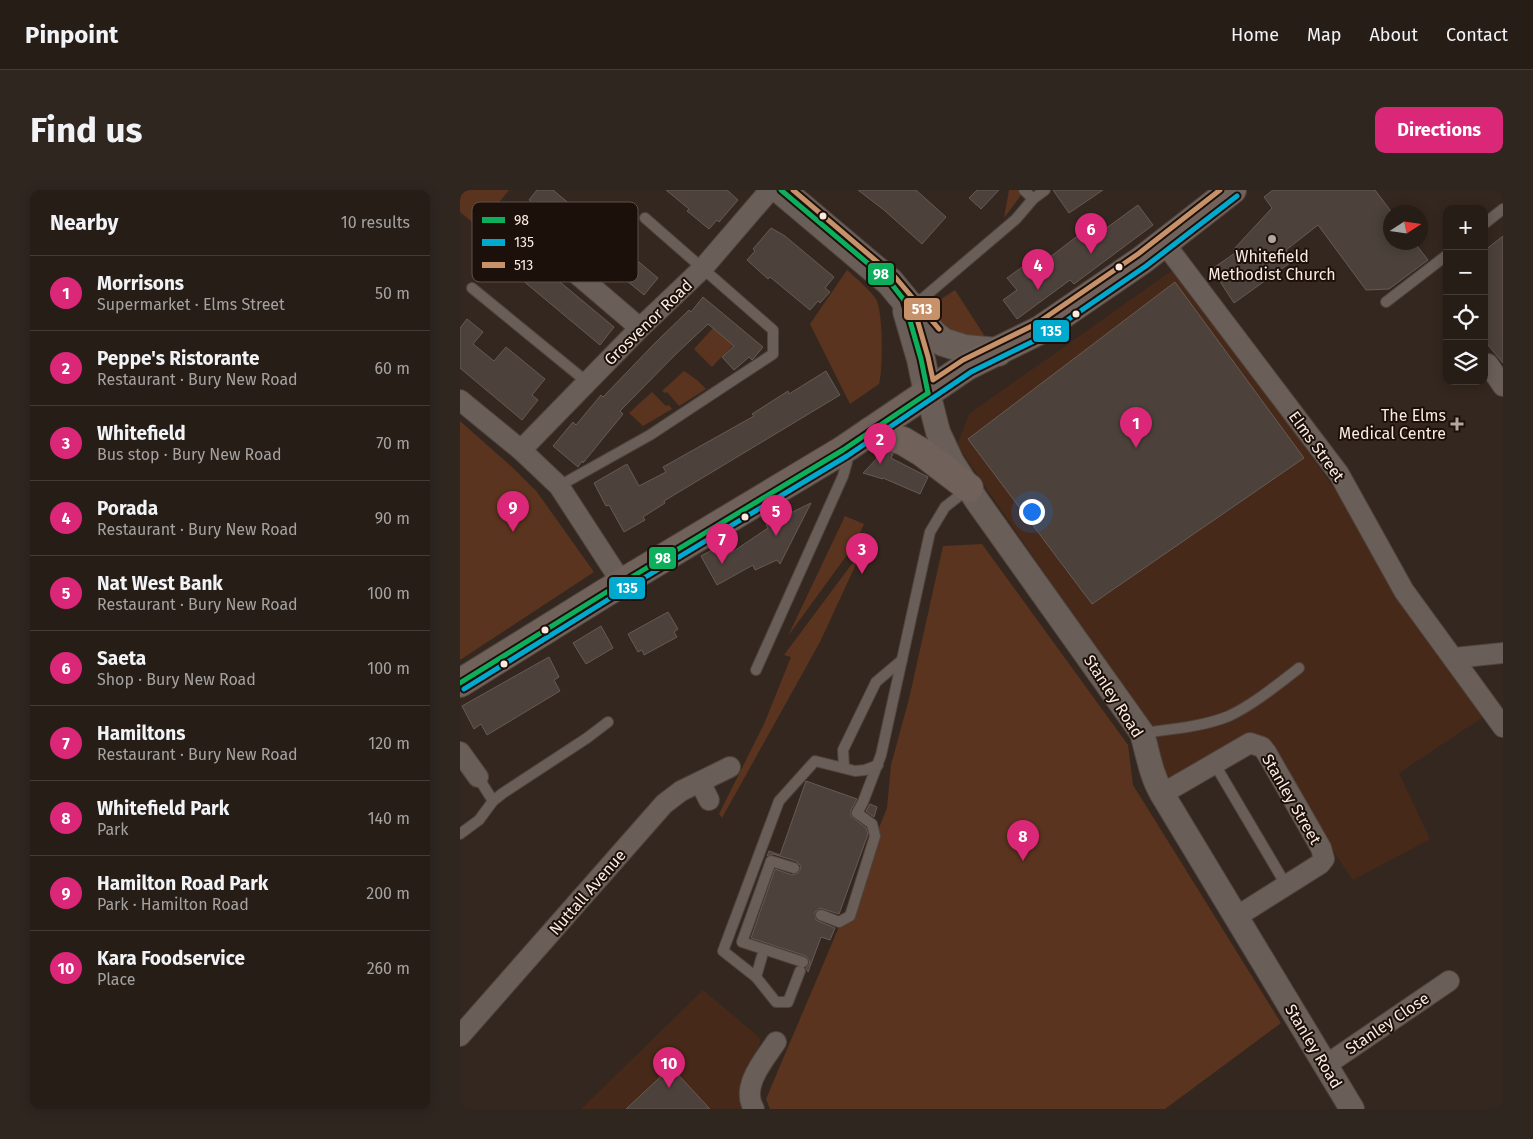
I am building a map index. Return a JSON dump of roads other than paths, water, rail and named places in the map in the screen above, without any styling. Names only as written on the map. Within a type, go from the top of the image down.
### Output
[{"type":"highway","points":[[460,683],[843,450],[967,366],[1040,330],[1164,244],[1232,190]]},
{"type":"highway","points":[[871,431],[904,441],[923,452],[969,488]]},
{"type":"main road","points":[[781,190],[890,282],[932,333],[943,342],[965,349],[998,352]]},
{"type":"main road","points":[[904,300],[921,359],[928,393]]},
{"type":"street","name":"Grosvenor Road","points":[[521,450],[640,328],[704,268],[770,190]]},
{"type":"street","name":"Elms Street","points":[[1164,244],[1339,474],[1404,591],[1503,727]]},
{"type":"street","points":[[586,282],[640,328]]},
{"type":"street","points":[[1488,364],[1503,386]]},
{"type":"street","name":"Stanley Road","points":[[928,393],[938,432],[952,462],[1142,733],[1151,768],[1162,794],[1352,1109]]},
{"type":"street","points":[[460,400],[521,450],[559,486],[622,583]]},
{"type":"street","points":[[1454,658],[1503,653]]},
{"type":"street","name":"Stanley Street","points":[[1162,794],[1250,743],[1262,747],[1266,752],[1324,854],[1324,859],[1320,864],[1236,917]]},
{"type":"street","points":[[460,752],[478,777]]},
{"type":"street","name":"Nuttall Avenue","points":[[460,1036],[664,804],[681,791],[704,791],[730,767]]},
{"type":"street","name":"Stanley Close","points":[[1326,1065],[1448,981]]},
{"type":"street","points":[[754,1109],[749,1102],[752,1081],[776,1042]]},
{"type":"lane","points":[[1024,190],[1033,199]]},
{"type":"lane","points":[[904,300],[922,298],[1016,219],[1033,199],[1045,190]]},
{"type":"lane","points":[[1488,221],[1503,209]]},
{"type":"lane","points":[[559,486],[650,435],[773,354],[774,330],[645,218]]},
{"type":"lane","points":[[1386,302],[1443,258]]},
{"type":"lane","points":[[472,288],[587,382]]},
{"type":"lane","points":[[756,670],[843,476],[847,462],[843,450]]},
{"type":"lane","points":[[820,915],[839,922],[850,916],[875,836],[872,824],[857,813],[878,765],[930,532],[945,507],[969,488]]},
{"type":"lane","points":[[844,767],[843,750],[876,682],[902,660]]},
{"type":"lane","points":[[1142,733],[1196,726],[1229,716],[1265,694],[1299,668]]},
{"type":"lane","points":[[460,834],[479,820],[493,801],[503,793],[608,722]]},
{"type":"lane","points":[[794,868],[771,861],[742,942],[801,967],[788,1002],[776,1002],[756,977],[723,950],[779,801],[815,761],[855,771],[865,770],[878,765]]},
{"type":"lane","points":[[1214,763],[1286,885]]},
{"type":"lane","points":[[478,777],[493,801]]},
{"type":"lane","points":[[756,977],[762,956]]},
{"type":"place","name":"Whitefield Methodist Church","points":[[1272,239]]},
{"type":"place","name":"Saeta","points":[[1091,254]]},
{"type":"place","name":"Porada","points":[[1038,290]]},
{"type":"place","name":"The Elms Medical Centre","points":[[1457,424]]},
{"type":"place","name":"Morrisons","points":[[1136,448]]},
{"type":"place","name":"Peppe's Ristorante","points":[[880,464]]},
{"type":"place","name":"Hamilton Road Park","points":[[513,532]]},
{"type":"place","name":"Nat West Bank","points":[[776,536]]},
{"type":"place","name":"Hamiltons","points":[[722,564]]},
{"type":"place","name":"Whitefield","points":[[862,574]]},
{"type":"place","name":"Whitefield Park","points":[[1023,861]]},
{"type":"place","name":"Kara Foodservice","points":[[669,1088]]}]
